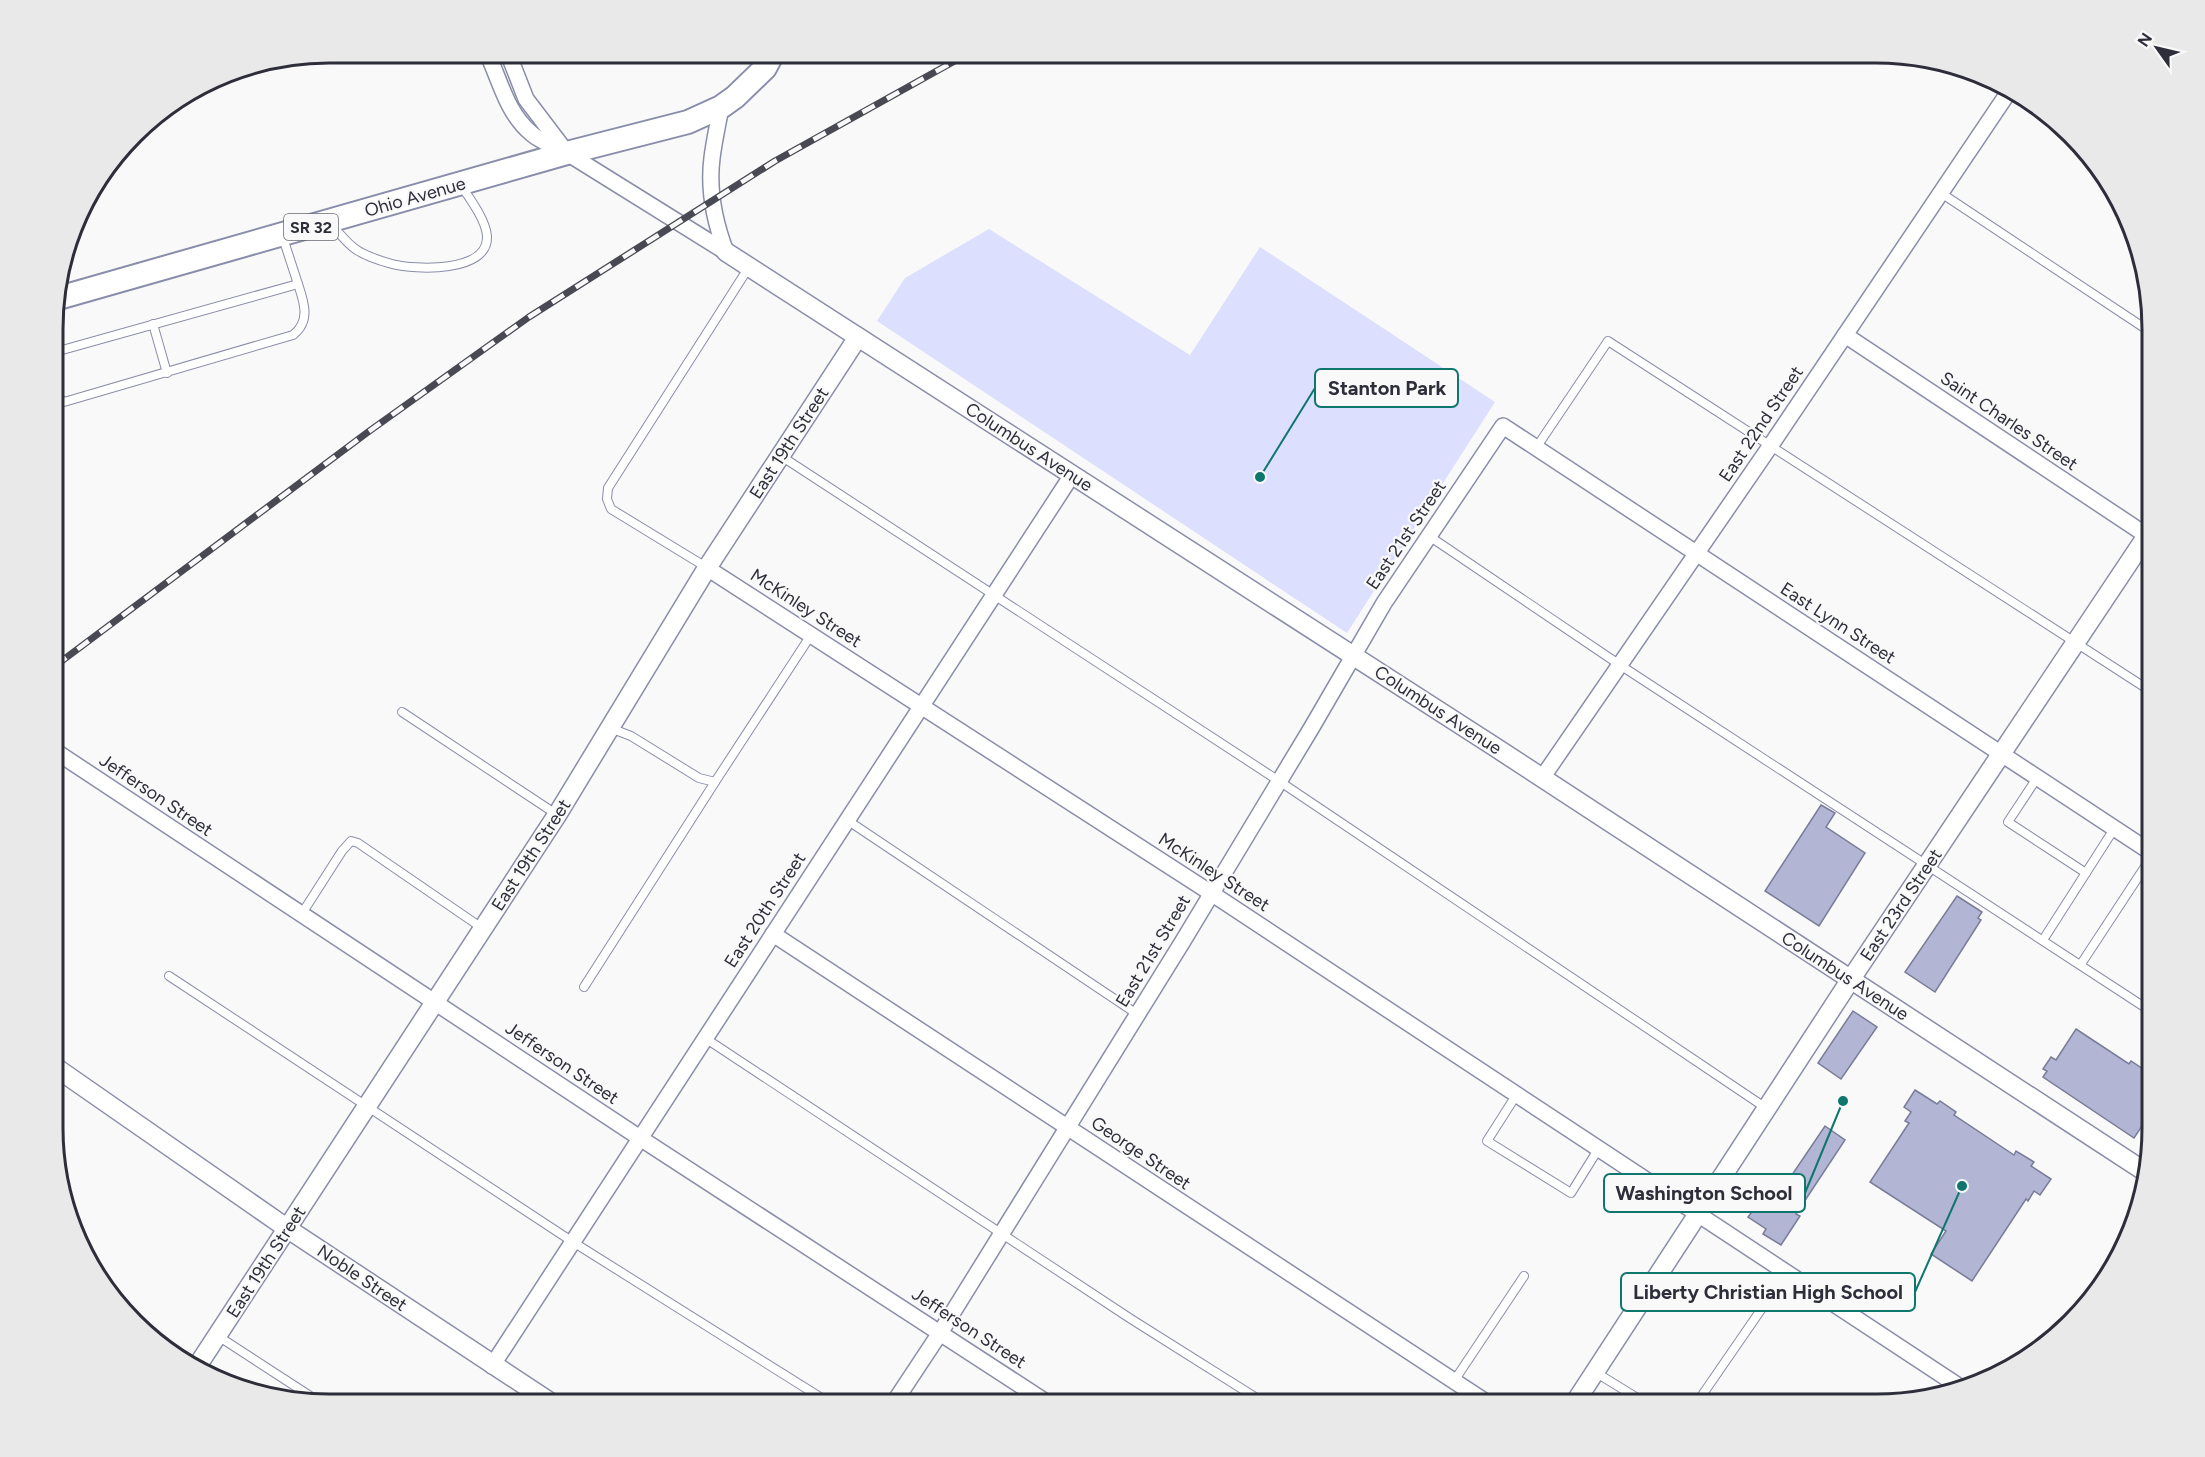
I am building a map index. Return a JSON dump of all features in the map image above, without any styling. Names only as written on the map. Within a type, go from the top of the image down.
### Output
[{"type":"main road","name":"SR 32","points":[[567,153],[688,122],[721,106],[751,82],[767,63]]},
{"type":"main road","name":"Ohio Avenue","points":[[65,296],[567,153]]},
{"type":"street","points":[[491,63],[512,114],[533,135],[567,153]]},
{"type":"street","name":"Columbus Avenue","points":[[512,63],[526,99],[567,153],[726,252],[1542,778],[2139,1168]]},
{"type":"street","name":"East 22nd Street","points":[[1542,778],[1697,554],[2005,97]]},
{"type":"street","points":[[721,106],[711,160],[717,228],[726,252]]},
{"type":"street","name":"Saint Charles Street","points":[[1845,335],[2142,529]]},
{"type":"street","name":"East 19th Street","points":[[201,1361],[557,815],[707,568],[858,337]]},
{"type":"street","name":"East Lynn Street","points":[[1503,426],[2142,848]]},
{"type":"street","name":"East 21st Street","points":[[900,1394],[940,1333],[1137,1014],[1384,603],[1503,426]]},
{"type":"street","name":"East 20th Street","points":[[492,1366],[1072,475]]},
{"type":"street","name":"East 23rd Street","points":[[1581,1394],[1851,979],[2142,546]]},
{"type":"street","name":"McKinley Street","points":[[707,568],[1211,893],[1953,1382]]},
{"type":"street","name":"Jefferson Street","points":[[63,757],[640,1138],[1034,1394]]},
{"type":"street","name":"George Street","points":[[773,934],[1474,1394]]},
{"type":"street","name":"Noble Street","points":[[63,1073],[288,1229],[537,1394]]},
{"type":"lane","points":[[328,222],[354,249],[393,264],[447,268],[477,257],[485,246],[487,236],[478,212],[461,185]]},
{"type":"lane","points":[[1941,193],[2142,326]]},
{"type":"lane","points":[[63,401],[167,373],[293,335],[300,330],[305,314],[282,235]]},
{"type":"lane","points":[[707,568],[611,509],[607,499],[608,488],[749,267]]},
{"type":"lane","points":[[63,350],[298,284]]},
{"type":"lane","points":[[153,324],[167,373]]},
{"type":"lane","points":[[1536,448],[1608,341],[2142,685]]},
{"type":"lane","points":[[780,456],[1279,781],[1766,1108]]},
{"type":"lane","points":[[1429,536],[1620,665],[2142,1005]]},
{"type":"lane","points":[[584,987],[714,782],[811,635]]},
{"type":"lane","points":[[402,712],[557,815]]},
{"type":"lane","points":[[609,728],[632,736],[699,778],[714,782]]},
{"type":"lane","points":[[2037,778],[2008,822],[2086,873]]},
{"type":"lane","points":[[847,820],[1137,1014]]},
{"type":"lane","points":[[2043,939],[2114,829]]},
{"type":"lane","points":[[302,915],[342,851],[351,841],[358,843],[483,929]]},
{"type":"lane","points":[[2080,964],[2142,870]]},
{"type":"lane","points":[[169,976],[573,1242],[815,1394]]},
{"type":"lane","points":[[705,1038],[1131,1319],[1250,1394]]},
{"type":"lane","points":[[1517,1094],[1487,1141],[1571,1193],[1599,1148]]},
{"type":"lane","points":[[1703,1394],[1786,1272]]},
{"type":"lane","points":[[1454,1381],[1524,1276]]},
{"type":"lane","points":[[218,1336],[305,1393]]},
{"type":"lane","points":[[1595,1372],[1631,1394]]},
{"type":"shaded area","points":[[989,229],[1190,355],[1260,247],[1495,402],[1347,633],[877,321],[905,278]]},
{"type":"building","points":[[1821,805],[1835,813],[1826,827],[1865,853],[1819,926],[1765,891]]},
{"type":"building","points":[[1957,896],[1982,912],[1978,918],[1981,920],[1935,992],[1905,972]]},
{"type":"building","points":[[1853,1011],[1877,1027],[1841,1079],[1818,1063]]},
{"type":"building","points":[[2076,1029],[2129,1064],[2131,1061],[2142,1068],[2142,1126],[2134,1138],[2043,1077],[2047,1071],[2043,1069],[2051,1057],[2056,1060]]},
{"type":"building","points":[[1915,1090],[1937,1104],[1940,1101],[1956,1112],[1954,1115],[2014,1155],[2016,1151],[2034,1162],[2031,1166],[2051,1179],[2040,1195],[2034,1191],[2028,1201],[2026,1199],[1972,1281],[1931,1254],[1946,1231],[1870,1182],[1909,1123],[1905,1121],[1911,1112],[1904,1107]]},
{"type":"building","points":[[1825,1126],[1845,1140],[1796,1214],[1800,1216],[1781,1245],[1763,1234],[1766,1229],[1748,1217],[1751,1213],[1731,1199],[1744,1179],[1775,1200]]},
{"type":"railway","points":[[63,660],[368,432],[529,317],[775,161],[951,63]]},
{"type":"place","name":"Stanton Park","points":[[1260,477]]},
{"type":"place","name":"Washington School","points":[[1843,1101]]},
{"type":"place","name":"Liberty Christian High School","points":[[1962,1186]]}]
